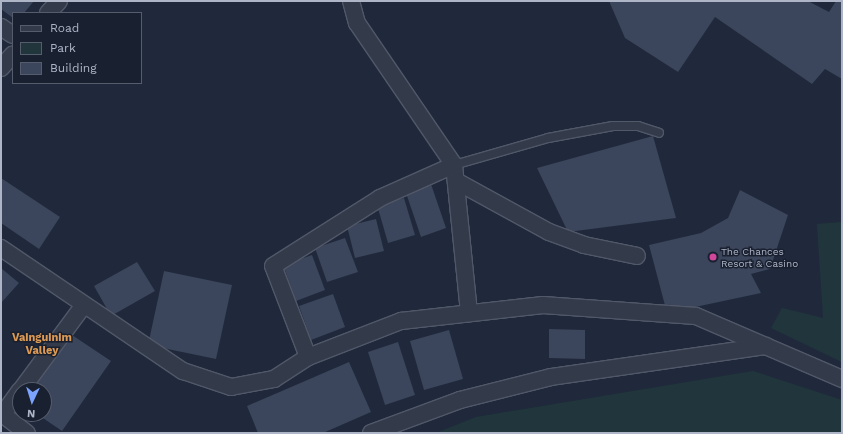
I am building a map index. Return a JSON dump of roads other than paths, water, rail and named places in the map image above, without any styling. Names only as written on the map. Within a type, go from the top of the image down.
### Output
[{"type":"street","points":[[49,12],[58,1]]},
{"type":"street","points":[[352,1],[357,23],[454,165],[469,313]]},
{"type":"street","points":[[1,27],[12,34]]},
{"type":"street","points":[[1,68],[12,55]]},
{"type":"street","points":[[308,357],[272,266],[380,198],[454,165]]},
{"type":"street","points":[[456,181],[549,232],[584,245],[637,256]]},
{"type":"street","points":[[1,248],[183,371],[231,387],[274,379],[308,357],[401,321],[544,305],[696,316],[842,379]]},
{"type":"street","points":[[27,382],[84,305]]},
{"type":"street","points":[[371,433],[460,400],[551,377],[766,346]]},
{"type":"street","points":[[12,401],[2,414],[27,433]]},
{"type":"lane","points":[[454,165],[548,138],[613,126],[638,126],[659,133]]},
{"type":"place","name":"The Chances Resort & Casino","points":[[713,257]]},
{"type":"district","name":"Vainguinim Valley","points":[[42,345]]}]
